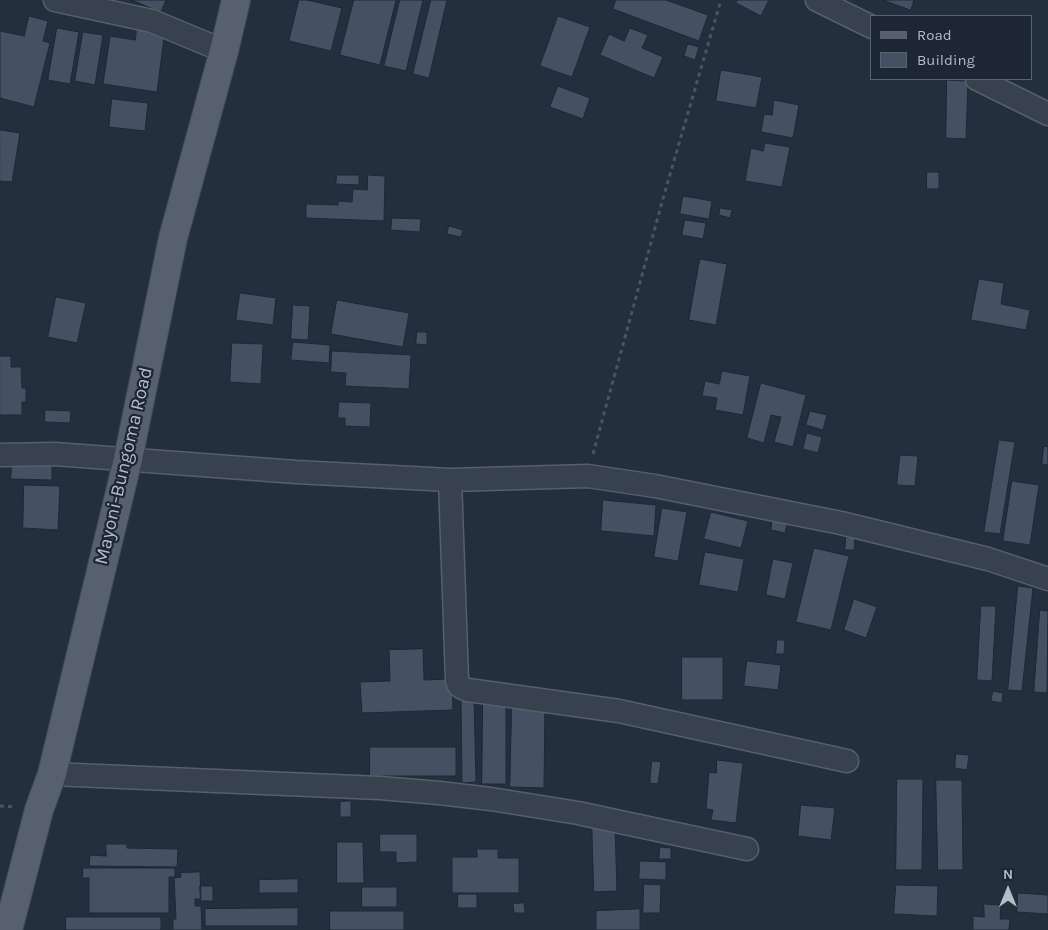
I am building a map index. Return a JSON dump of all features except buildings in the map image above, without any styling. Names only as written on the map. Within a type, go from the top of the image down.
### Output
[{"type":"main road","name":"Mayoni-Bungoma Road","points":[[7,922],[39,810],[52,774],[128,459],[173,238],[236,0]]},
{"type":"street","points":[[54,0],[152,20],[224,51]]},
{"type":"street","points":[[817,0],[870,26]]},
{"type":"street","points":[[979,80],[1048,114]]},
{"type":"street","points":[[0,455],[55,454],[296,472],[450,480],[588,476],[655,486],[841,523],[988,559],[1048,579]]},
{"type":"street","points":[[450,480],[457,684],[462,688],[619,711],[847,761]]},
{"type":"street","points":[[52,774],[380,788],[439,793],[578,812],[747,850]]},
{"type":"path","points":[[588,476],[661,204],[720,0]]}]
